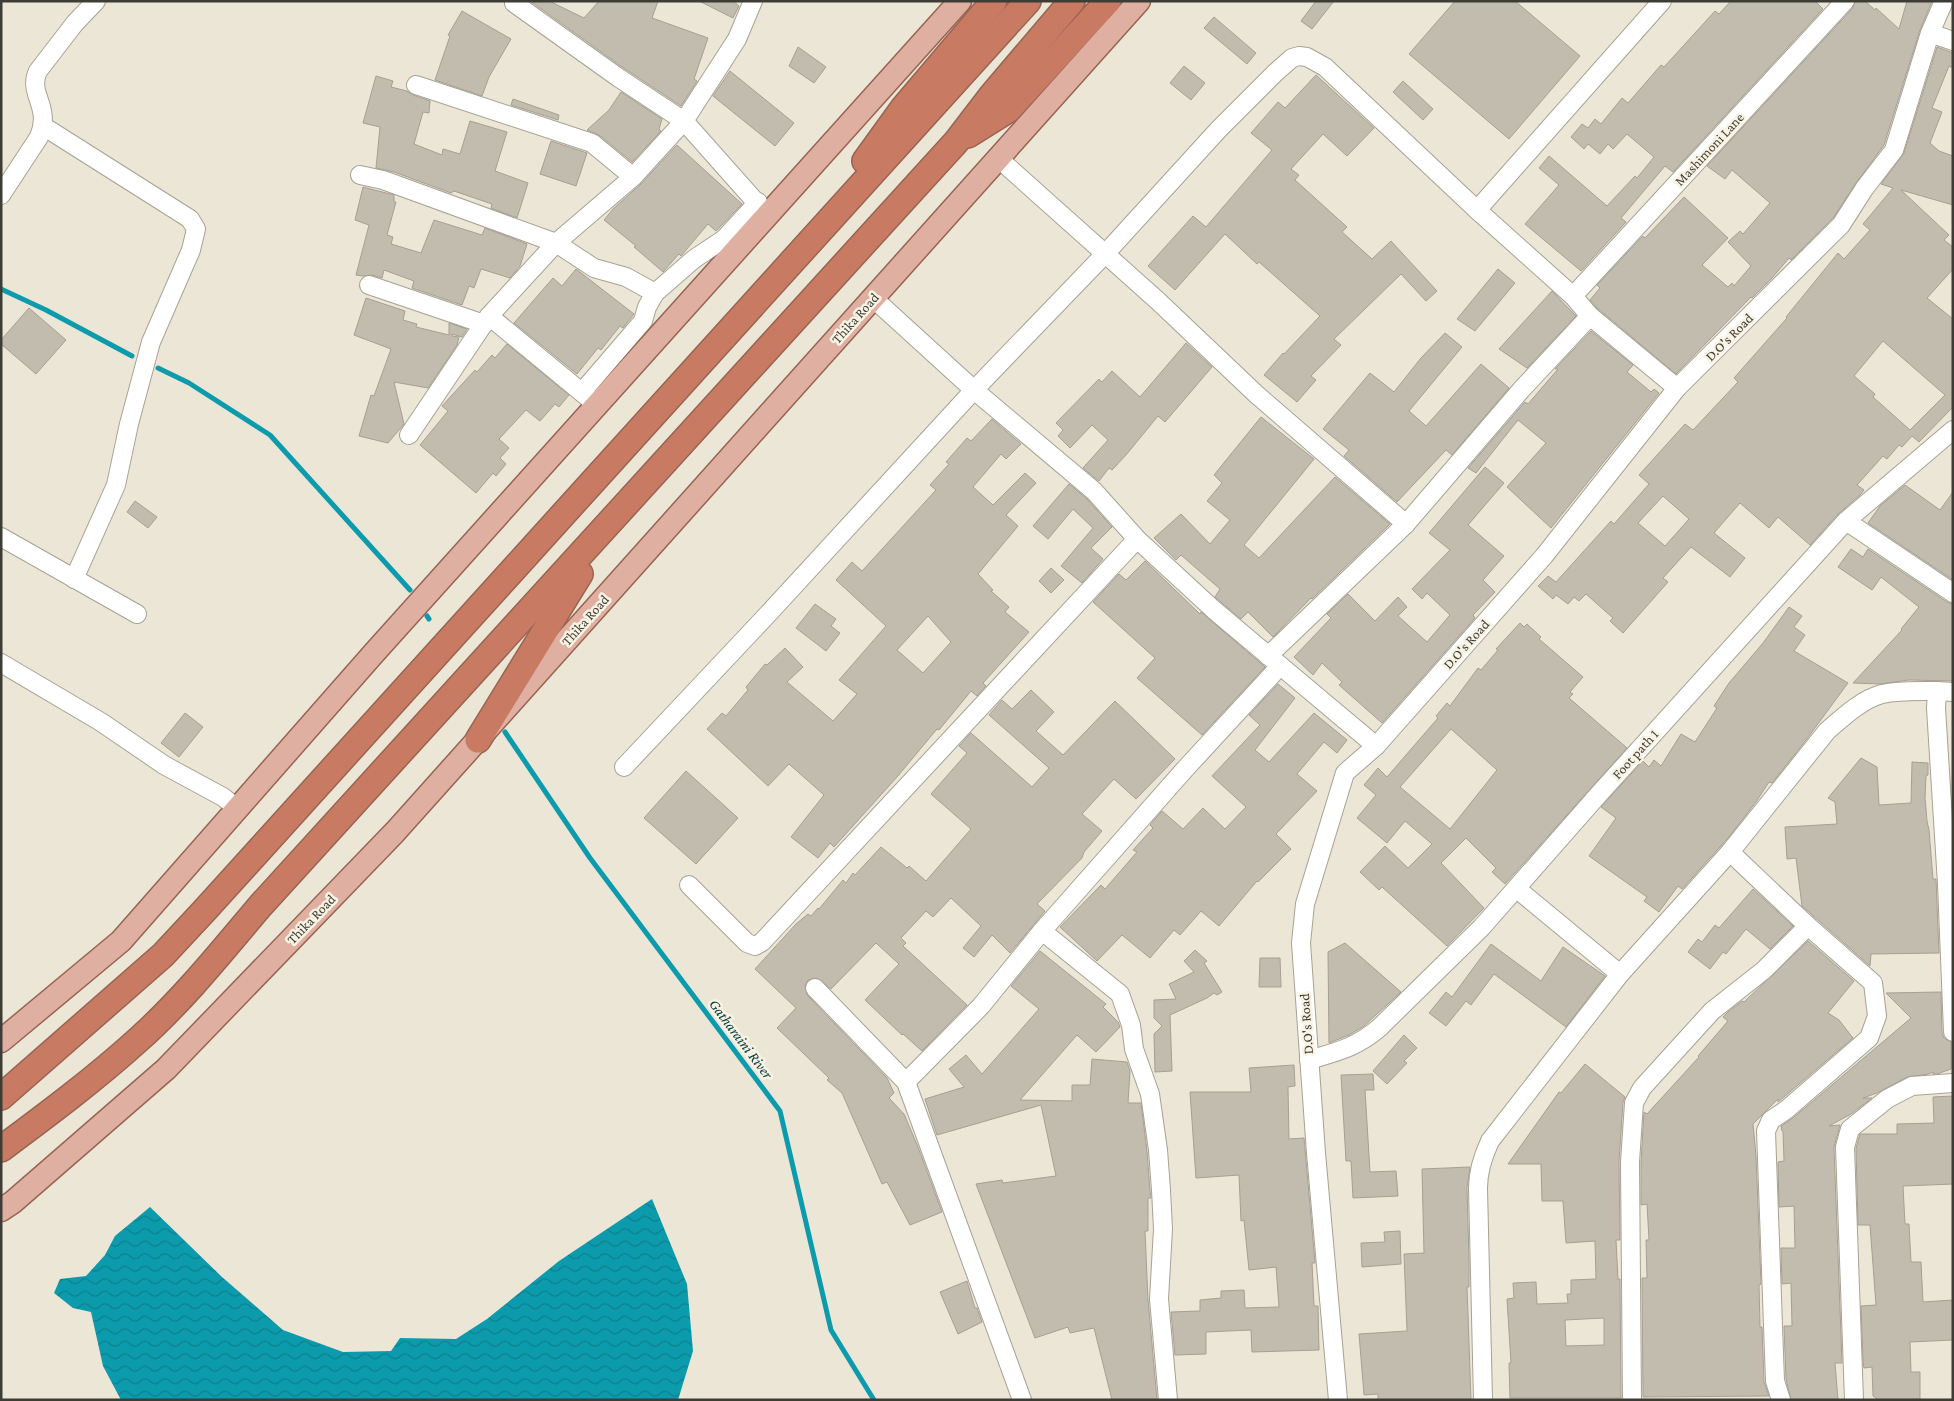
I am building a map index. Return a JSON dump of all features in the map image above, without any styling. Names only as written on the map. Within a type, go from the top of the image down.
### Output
[{"type":"highway","points":[[813,237],[904,107],[994,1]]},
{"type":"highway","points":[[1,1097],[107,1005],[176,940],[1028,1]]},
{"type":"highway","points":[[1,1150],[139,1040],[179,998],[261,905],[611,523],[956,142],[992,95],[1072,1]]},
{"type":"highway","points":[[956,142],[1008,110],[1108,1]]},
{"type":"highway","points":[[478,740],[611,523]]},
{"type":"main road","points":[[1,1041],[121,941],[368,660],[590,398],[763,210],[960,1]]},
{"type":"main road","name":"Thika Road","points":[[1,1210],[20,1196],[166,1069],[395,832],[1139,1]]},
{"type":"street","points":[[1,195],[39,136],[43,126],[44,116],[34,80],[38,71],[76,22],[96,1]]},
{"type":"street","points":[[410,435],[486,320],[556,243],[633,177],[684,121],[737,39],[753,1]]},
{"type":"street","points":[[1476,210],[1662,1]]},
{"type":"street","name":"Mashimoni Lane","points":[[1573,296],[1845,1]]},
{"type":"street","name":"D.O's Road","points":[[1338,1400],[1301,943],[1305,904],[1345,773],[1376,746],[1544,556],[1677,388],[1840,225],[1864,189],[1894,150],[1930,34],[1944,1]]},
{"type":"street","points":[[369,285],[486,320],[590,398],[642,322],[647,307],[655,293],[694,259],[763,210],[684,121],[619,78],[514,3]]},
{"type":"street","points":[[1930,34],[1953,41]]},
{"type":"street","points":[[624,767],[974,390],[1106,254],[1219,129],[1274,73],[1292,58],[1306,57],[1325,67],[1476,210],[1573,296],[1590,316],[1677,388]]},
{"type":"street","points":[[416,86],[592,143],[633,177]]},
{"type":"street","points":[[43,126],[190,218],[196,229],[191,250],[151,342],[129,424],[116,485],[74,578]]},
{"type":"street","points":[[998,158],[1158,301],[1256,394],[1406,524]]},
{"type":"street","points":[[360,175],[382,180],[556,243],[594,268],[626,277],[655,293]]},
{"type":"street","points":[[873,298],[974,390],[1094,492],[1137,539],[1214,610],[1376,746]]},
{"type":"street","points":[[906,1082],[981,1006],[1042,931],[1204,748],[1274,661],[1406,524],[1521,390],[1590,316]]},
{"type":"street","name":"Foot path 1","points":[[1309,1060],[1344,1050],[1363,1042],[1482,927],[1599,794],[1846,521],[1953,430]]},
{"type":"street","points":[[1846,521],[1953,593]]},
{"type":"street","points":[[1,537],[136,614]]},
{"type":"street","points":[[689,885],[747,943],[755,946],[762,942],[1137,539]]},
{"type":"street","points":[[1,663],[101,722],[164,765],[223,797],[238,809]]},
{"type":"street","points":[[1483,1400],[1478,1176],[1484,1153],[1490,1141],[1620,974],[1730,852],[1827,731],[1842,718],[1872,698],[1882,694],[1945,692]]},
{"type":"street","points":[[1945,692],[1936,708],[1947,884],[1953,1032]]},
{"type":"street","points":[[1730,852],[1808,926],[1873,983],[1878,1016],[1869,1038],[1786,1110],[1771,1120],[1766,1131],[1775,1381],[1781,1400]]},
{"type":"street","points":[[1517,889],[1620,974]]},
{"type":"street","points":[[1632,1400],[1630,1162],[1634,1103],[1642,1088],[1712,1011],[1764,970],[1808,926]]},
{"type":"street","points":[[1042,931],[1120,994],[1131,1025],[1134,1049],[1150,1094],[1158,1150],[1161,1190],[1162,1229],[1159,1299],[1168,1400]]},
{"type":"street","points":[[815,988],[906,1082],[1022,1400]]},
{"type":"street","points":[[1854,1400],[1845,1147],[1850,1129],[1887,1099],[1912,1086],[1953,1083]]},
{"type":"water","points":[[652,1199],[687,1284],[693,1351],[678,1400],[121,1400],[103,1366],[91,1312],[73,1308],[54,1293],[60,1279],[86,1276],[105,1255],[115,1236],[150,1207],[222,1277],[283,1330],[343,1352],[391,1351],[400,1338],[456,1339],[487,1319],[559,1261]]},
{"type":"building","points":[[530,1],[549,1],[584,18],[599,1],[658,1],[652,18],[708,38],[694,79],[697,81],[681,106],[625,69]]},
{"type":"building","points":[[699,1],[733,1],[739,6],[733,18]]},
{"type":"building","points":[[1316,1],[1334,1],[1312,29],[1301,21]]},
{"type":"building","points":[[1455,1],[1515,1],[1580,56],[1509,139],[1409,54]]},
{"type":"building","points":[[1731,1],[1815,1],[1823,9],[1673,172],[1665,166],[1621,218],[1626,222],[1581,271],[1525,224],[1559,185],[1539,168],[1549,156],[1607,206],[1635,176],[1637,178],[1654,157],[1627,134],[1613,149],[1608,144],[1600,154],[1588,144],[1584,149],[1571,137],[1582,124],[1588,128],[1595,119],[1601,124],[1622,98],[1628,103],[1661,65],[1664,67],[1715,11],[1719,14]]},
{"type":"building","points":[[1855,1],[1865,1],[1875,10],[1876,8],[1899,29],[1907,1],[1932,1],[1920,30],[1884,145],[1833,218],[1791,260],[1789,258],[1772,278],[1676,374],[1597,308],[1590,300],[1600,288],[1597,285],[1643,236],[1645,238],[1684,197],[1728,238],[1702,265],[1728,287],[1732,283],[1734,286],[1751,266],[1728,242],[1740,231],[1743,234],[1770,203],[1732,170],[1725,179],[1707,166],[1853,8]]},
{"type":"building","points":[[462,11],[511,39],[489,77],[482,96],[435,80],[450,36],[448,35]]},
{"type":"building","points":[[1214,17],[1256,53],[1247,64],[1204,28]]},
{"type":"building","points":[[798,47],[826,67],[814,83],[789,66]]},
{"type":"building","points":[[1937,47],[1953,53],[1953,68],[1949,66],[1932,108],[1942,112],[1930,143],[1939,151],[1953,156],[1953,205],[1901,190],[1949,235],[1944,240],[1953,247],[1953,269],[1927,298],[1953,319],[1953,407],[1919,442],[1912,436],[1902,447],[1899,445],[1887,459],[1883,456],[1857,485],[1864,490],[1860,495],[1838,514],[1810,545],[1778,517],[1769,528],[1740,503],[1714,533],[1745,558],[1730,577],[1691,547],[1663,578],[1668,582],[1623,633],[1610,621],[1613,618],[1586,594],[1579,601],[1574,597],[1568,604],[1556,595],[1553,599],[1538,586],[1548,576],[1556,582],[1611,521],[1614,524],[1649,484],[1639,475],[1685,424],[1693,430],[1738,382],[1734,378],[1787,318],[1838,253],[1844,259],[1870,230],[1863,224],[1893,188],[1881,184],[1904,153]],"holes":[[[1883,341],[1945,395],[1910,430],[1873,397],[1875,394],[1854,376]],[[1663,496],[1689,519],[1665,546],[1638,523]]]},
{"type":"building","points":[[1184,66],[1205,83],[1191,100],[1170,83]]},
{"type":"building","points":[[730,71],[794,123],[775,146],[713,96]]},
{"type":"building","points":[[1316,75],[1374,128],[1347,156],[1323,134],[1291,169],[1299,175],[1295,180],[1347,227],[1342,232],[1372,259],[1391,241],[1437,291],[1426,301],[1401,274],[1334,339],[1341,345],[1311,376],[1316,380],[1297,402],[1264,375],[1320,316],[1259,262],[1257,264],[1225,234],[1175,290],[1148,266],[1193,216],[1206,227],[1272,150],[1251,133],[1278,102],[1285,108]]},
{"type":"building","points":[[376,76],[393,81],[391,87],[407,91],[430,101],[429,113],[423,112],[414,144],[442,155],[443,149],[460,154],[470,121],[507,132],[495,171],[528,183],[517,218],[491,208],[492,204],[454,191],[451,193],[394,172],[376,168],[380,127],[363,123]]},
{"type":"building","points":[[1403,81],[1433,109],[1423,120],[1393,92]]},
{"type":"building","points":[[621,92],[662,119],[659,129],[661,131],[632,162],[599,135],[587,130],[609,110]]},
{"type":"building","points":[[513,99],[559,115],[558,120],[511,105]]},
{"type":"building","points":[[551,141],[587,153],[576,186],[540,174]]},
{"type":"building","points":[[677,145],[742,204],[716,231],[708,224],[681,256],[679,254],[663,272],[634,247],[636,246],[604,220]]},
{"type":"building","points":[[363,187],[394,195],[394,202],[396,202],[387,235],[393,237],[391,244],[421,253],[434,220],[482,235],[485,228],[527,244],[520,266],[510,278],[481,269],[474,288],[469,286],[462,305],[412,288],[414,281],[384,270],[382,278],[372,275],[356,275],[369,225],[355,220]]},
{"type":"building","points":[[576,269],[634,314],[623,328],[620,326],[601,350],[598,348],[577,374],[514,323],[553,278],[562,286]]},
{"type":"building","points":[[1498,269],[1515,283],[1475,331],[1457,319]]},
{"type":"building","points":[[1552,291],[1576,316],[1527,368],[1499,349]]},
{"type":"building","points":[[366,298],[405,311],[403,320],[417,324],[416,327],[449,335],[449,323],[467,329],[462,337],[452,334],[452,336],[459,337],[457,345],[428,388],[394,382],[404,424],[388,443],[359,436],[371,395],[374,396],[391,349],[354,335]]},
{"type":"building","points":[[29,308],[66,340],[36,374],[1,344],[1,340]]},
{"type":"building","points":[[1591,331],[1633,365],[1627,372],[1651,392],[1654,389],[1659,393],[1551,528],[1507,487],[1546,443],[1518,420],[1476,473],[1468,468],[1525,402],[1528,404],[1558,369],[1555,369]]},
{"type":"building","points":[[1445,333],[1462,347],[1409,411],[1426,426],[1481,364],[1509,388],[1452,455],[1446,450],[1397,502],[1344,456],[1349,450],[1323,429],[1370,373],[1394,392],[1421,358]]},
{"type":"building","points":[[1186,343],[1212,367],[1165,422],[1158,416],[1126,455],[1112,470],[1109,468],[1099,481],[1083,468],[1108,440],[1092,425],[1070,448],[1058,436],[1063,430],[1056,423],[1099,379],[1102,382],[1112,371],[1140,397]]},
{"type":"building","points":[[507,344],[569,395],[559,407],[555,404],[540,421],[526,410],[499,439],[509,448],[500,458],[506,464],[496,476],[493,473],[476,493],[420,445],[448,411],[442,406],[475,370],[477,372],[492,355],[495,358]]},
{"type":"building","points":[[1261,417],[1314,459],[1244,545],[1259,558],[1335,477],[1390,524],[1311,598],[1273,637],[1248,612],[1241,619],[1215,597],[1220,589],[1181,555],[1176,560],[1154,538],[1181,514],[1210,544],[1230,520],[1207,501],[1222,483],[1214,475]]},
{"type":"building","points":[[992,419],[1021,444],[1006,459],[1001,454],[973,487],[993,505],[1025,473],[1036,483],[1006,515],[1018,526],[978,574],[993,590],[991,591],[1009,607],[1005,612],[1029,632],[983,683],[986,686],[977,696],[971,691],[939,730],[937,729],[834,847],[830,843],[818,858],[791,837],[824,795],[789,764],[768,786],[707,729],[722,713],[726,716],[748,690],[746,687],[765,664],[767,665],[785,648],[803,667],[787,682],[833,721],[857,694],[839,680],[886,626],[836,580],[852,562],[862,571],[936,490],[930,485],[949,464],[946,462],[967,438],[971,441]],"holes":[[[928,616],[951,642],[923,673],[897,650]]]},
{"type":"building","points":[[1485,467],[1504,483],[1468,525],[1504,556],[1483,580],[1495,592],[1473,615],[1475,618],[1382,723],[1339,685],[1342,682],[1322,663],[1313,675],[1294,657],[1331,618],[1327,614],[1348,594],[1375,621],[1398,597],[1407,607],[1398,616],[1427,642],[1450,615],[1427,593],[1422,599],[1412,589],[1450,550],[1429,533]]},
{"type":"building","points":[[1069,484],[1087,499],[1112,527],[1091,548],[1103,559],[1082,583],[1061,566],[1093,528],[1073,509],[1048,539],[1033,526]]},
{"type":"building","points":[[1905,485],[1940,510],[1953,492],[1953,580],[1868,523],[1880,506]]},
{"type":"building","points":[[135,501],[157,517],[148,528],[127,512]]},
{"type":"building","points":[[1851,549],[1863,557],[1868,549],[1947,602],[1953,604],[1953,681],[1909,680],[1879,684],[1853,683],[1902,630],[1919,607],[1881,577],[1872,590],[1838,567]]},
{"type":"building","points":[[1145,561],[1200,614],[1201,612],[1265,667],[1202,735],[1137,678],[1155,658],[1093,602],[1119,574],[1126,580]]},
{"type":"building","points":[[1051,568],[1064,580],[1051,593],[1039,581]]},
{"type":"building","points":[[815,604],[836,619],[831,626],[840,633],[826,651],[796,628]]},
{"type":"building","points":[[1789,607],[1802,616],[1794,627],[1805,635],[1794,651],[1848,683],[1772,783],[1769,782],[1728,838],[1682,889],[1678,886],[1659,912],[1644,901],[1647,897],[1589,856],[1616,818],[1601,807],[1643,761],[1649,767],[1654,760],[1661,766],[1681,734],[1695,742],[1717,708],[1714,706],[1729,683],[1763,643]]},
{"type":"building","points":[[1520,623],[1524,627],[1527,624],[1541,637],[1539,639],[1583,677],[1570,692],[1573,694],[1569,698],[1627,748],[1505,884],[1492,872],[1496,868],[1466,838],[1441,863],[1484,908],[1447,946],[1382,887],[1379,890],[1360,872],[1385,846],[1408,868],[1432,844],[1405,821],[1387,843],[1357,818],[1376,795],[1364,785],[1378,768],[1387,777],[1438,718],[1436,716],[1447,703],[1450,706],[1478,668],[1481,670],[1498,650],[1496,649]],"holes":[[[1451,729],[1497,770],[1450,829],[1400,787]]]},
{"type":"building","points":[[1278,684],[1295,698],[1255,750],[1269,762],[1314,713],[1347,740],[1337,753],[1324,742],[1297,774],[1317,791],[1276,834],[1291,849],[1257,881],[1219,926],[1201,911],[1180,935],[1174,930],[1150,958],[1122,935],[1097,961],[1060,927],[1101,885],[1105,889],[1137,852],[1133,850],[1153,828],[1150,825],[1162,811],[1183,829],[1203,808],[1225,829],[1246,807],[1212,776],[1260,725],[1249,715]]},
{"type":"building","points":[[1031,690],[1054,712],[1036,731],[1063,755],[1115,701],[1175,759],[1136,799],[1114,779],[1082,814],[1102,831],[1084,852],[1082,858],[1037,904],[1045,911],[1010,953],[992,935],[974,957],[963,948],[981,926],[951,898],[933,917],[926,911],[901,938],[906,943],[903,946],[967,1005],[922,1051],[865,1000],[899,964],[876,943],[831,989],[817,978],[808,980],[805,986],[807,995],[887,1078],[894,1093],[889,1098],[904,1114],[918,1147],[942,1212],[910,1225],[887,1182],[882,1184],[842,1093],[777,1028],[796,1008],[755,969],[796,924],[808,914],[811,916],[819,909],[843,880],[846,883],[853,873],[855,875],[881,847],[907,868],[909,866],[926,881],[971,829],[931,794],[967,753],[959,746],[971,733],[1032,787],[1049,768],[989,715],[1002,700],[1012,709]]},
{"type":"building","points":[[185,713],[203,727],[179,757],[161,743]]},
{"type":"building","points":[[1861,758],[1877,767],[1879,805],[1911,803],[1912,762],[1928,763],[1925,798],[1933,879],[1936,879],[1939,953],[1871,954],[1870,966],[1802,906],[1796,858],[1787,859],[1785,827],[1837,824],[1835,802],[1828,798]]},
{"type":"building","points":[[686,771],[738,818],[696,864],[644,818]]},
{"type":"building","points":[[1753,889],[1793,926],[1770,949],[1746,929],[1726,954],[1723,952],[1710,969],[1688,952],[1698,939],[1702,942],[1715,925],[1719,928]]},
{"type":"building","points":[[1808,941],[1854,981],[1828,1013],[1839,1020],[1853,1038],[1778,1102],[1778,1099],[1753,1124],[1761,1284],[1759,1285],[1760,1327],[1762,1327],[1764,1382],[1769,1396],[1643,1397],[1642,1278],[1647,1278],[1646,1240],[1649,1240],[1647,1204],[1641,1205],[1644,1112],[1647,1114],[1699,1057],[1728,1021],[1723,1017],[1742,1001],[1744,1002]]},
{"type":"building","points":[[1345,943],[1401,992],[1364,1026],[1349,1035],[1329,1043],[1328,952]]},
{"type":"building","points":[[1491,944],[1541,981],[1563,947],[1605,976],[1566,1027],[1494,974],[1471,1005],[1466,1001],[1446,1026],[1429,1013],[1446,992],[1452,997]]},
{"type":"building","points":[[1195,950],[1207,961],[1204,963],[1222,992],[1217,995],[1214,993],[1170,1015],[1172,1071],[1155,1072],[1154,1034],[1162,1026],[1154,1018],[1154,1000],[1176,999],[1169,984],[1194,972],[1184,961]]},
{"type":"building","points":[[1040,951],[1106,1004],[1103,1007],[1118,1022],[1120,1027],[1096,1052],[1077,1035],[1020,1100],[1072,1101],[1072,1085],[1090,1085],[1092,1059],[1127,1062],[1130,1071],[1128,1103],[1141,1103],[1151,1198],[1148,1198],[1148,1231],[1145,1231],[1148,1300],[1157,1400],[1112,1400],[1094,1328],[1070,1333],[1068,1327],[1035,1338],[976,1184],[1002,1180],[1003,1183],[1056,1176],[1041,1105],[937,1135],[925,1099],[964,1087],[949,1069],[966,1055],[982,1074],[1039,1009],[1011,986]]},
{"type":"building","points":[[1260,958],[1280,958],[1281,987],[1259,987]]},
{"type":"building","points":[[1941,992],[1942,1033],[1944,1038],[1951,1042],[1951,1069],[1937,1074],[1933,1074],[1933,1072],[1907,1077],[1877,1093],[1863,1098],[1872,1098],[1851,1114],[1829,1126],[1840,1125],[1834,1147],[1842,1363],[1835,1363],[1838,1400],[1791,1400],[1786,1379],[1784,1326],[1792,1326],[1791,1283],[1782,1284],[1781,1248],[1795,1248],[1794,1206],[1779,1207],[1778,1162],[1784,1161],[1783,1131],[1781,1126],[1793,1118],[1911,1018],[1886,993]]},
{"type":"building","points":[[1404,1035],[1417,1048],[1404,1061],[1407,1063],[1387,1084],[1373,1071]]},
{"type":"building","points":[[1585,1064],[1625,1097],[1623,1102],[1619,1161],[1620,1240],[1616,1240],[1618,1279],[1620,1279],[1621,1398],[1510,1398],[1509,1363],[1511,1363],[1507,1299],[1514,1298],[1513,1283],[1536,1282],[1537,1304],[1568,1303],[1567,1294],[1571,1294],[1571,1280],[1596,1279],[1595,1241],[1566,1243],[1563,1201],[1542,1201],[1541,1164],[1508,1164],[1559,1092],[1561,1093]],"holes":[[[1604,1318],[1604,1345],[1566,1346],[1565,1320]]]},
{"type":"building","points":[[1294,1065],[1295,1086],[1288,1087],[1289,1139],[1304,1138],[1315,1263],[1312,1263],[1314,1306],[1318,1306],[1319,1350],[1252,1352],[1251,1330],[1206,1332],[1206,1354],[1175,1355],[1171,1312],[1200,1311],[1200,1300],[1221,1298],[1221,1291],[1244,1290],[1245,1308],[1279,1307],[1276,1267],[1249,1270],[1244,1220],[1241,1221],[1239,1175],[1196,1178],[1190,1092],[1251,1092],[1249,1068]]},
{"type":"building","points":[[1373,1074],[1374,1090],[1365,1090],[1370,1172],[1396,1171],[1398,1196],[1353,1198],[1351,1161],[1346,1161],[1341,1075]]},
{"type":"building","points":[[1953,1096],[1953,1184],[1903,1186],[1905,1224],[1909,1224],[1911,1262],[1921,1262],[1923,1302],[1953,1300],[1953,1340],[1910,1342],[1911,1372],[1920,1372],[1920,1399],[1879,1400],[1873,1396],[1872,1367],[1864,1368],[1863,1362],[1861,1306],[1876,1305],[1870,1225],[1858,1225],[1856,1148],[1860,1134],[1897,1134],[1897,1124],[1934,1123],[1933,1097]]},
{"type":"building","points":[[1470,1167],[1467,1188],[1469,1287],[1467,1287],[1471,1400],[1378,1400],[1378,1394],[1364,1395],[1359,1334],[1407,1331],[1404,1254],[1424,1253],[1422,1169]]},
{"type":"building","points":[[1400,1231],[1401,1264],[1362,1267],[1361,1243],[1385,1242],[1384,1232]]},
{"type":"building","points":[[967,1281],[975,1308],[977,1308],[982,1322],[958,1334],[940,1292]]},
{"type":"waterway","points":[[1,289],[46,310],[132,356]]},
{"type":"waterway","points":[[158,368],[189,383],[270,435],[410,590]]},
{"type":"waterway","name":"Gatharaini River","points":[[505,732],[590,858],[780,1111],[831,1330],[874,1400]]}]
